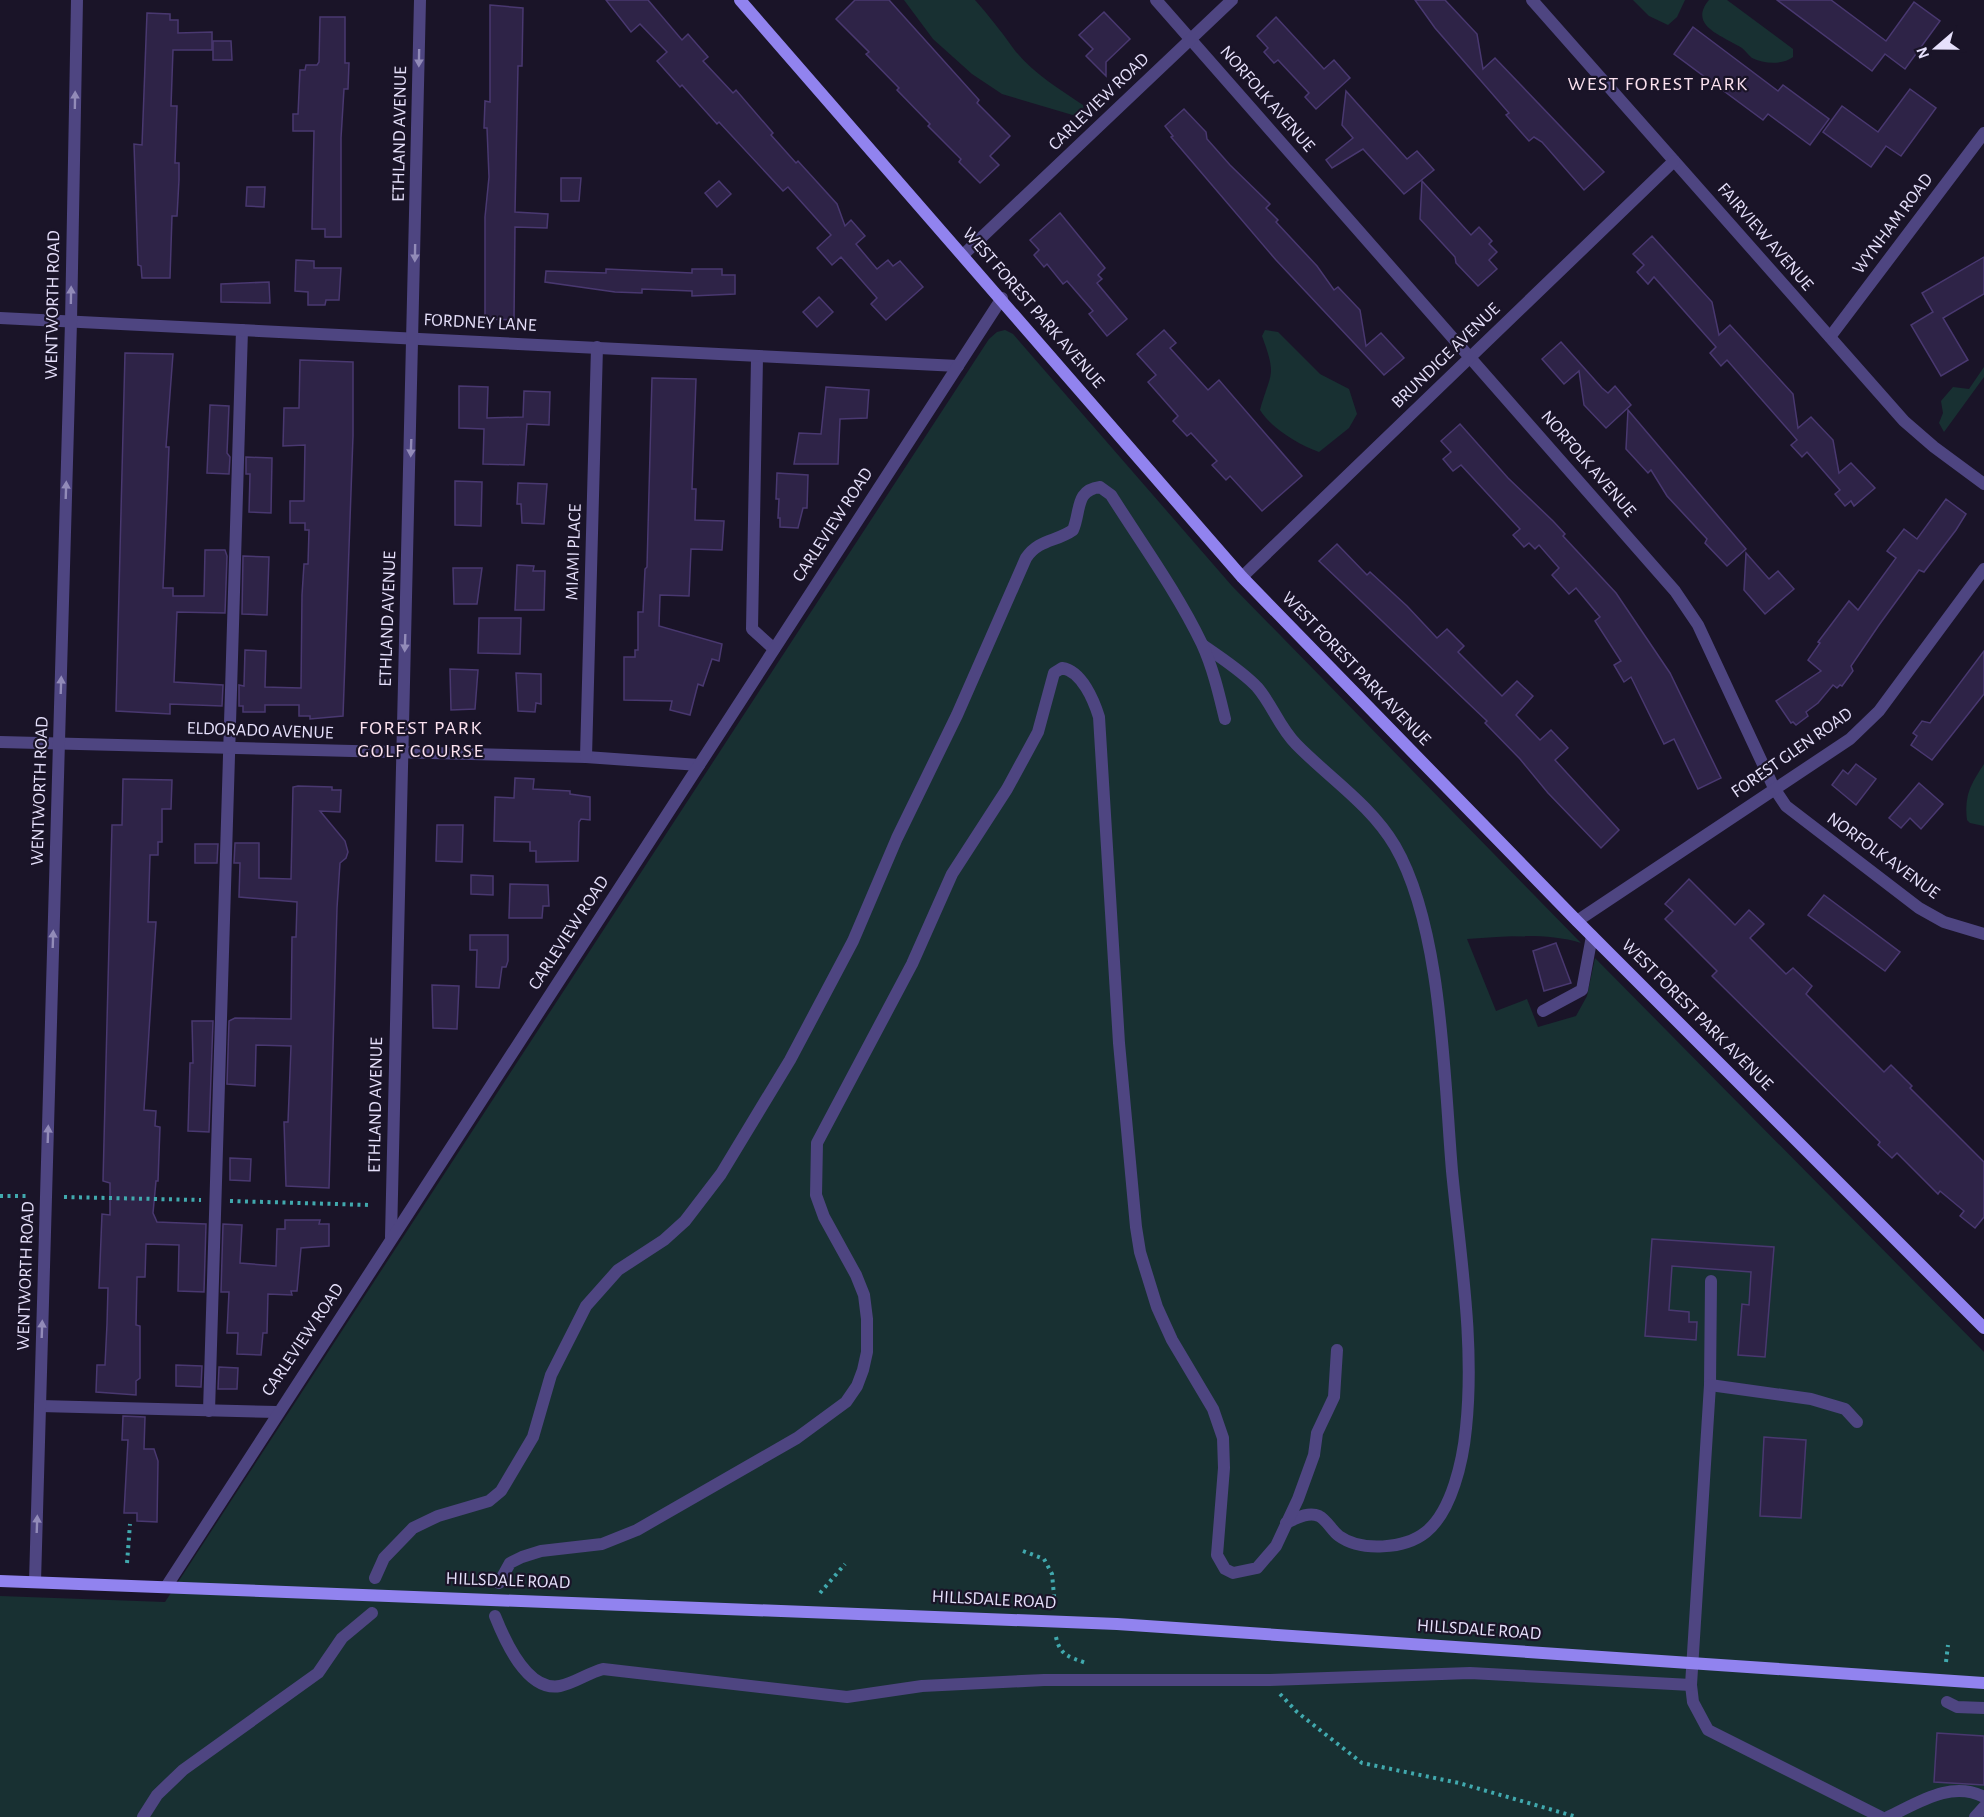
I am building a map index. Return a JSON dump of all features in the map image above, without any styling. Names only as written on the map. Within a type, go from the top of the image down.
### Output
[{"type":"main road","name":"WEST FOREST PARK AVENUE","points":[[740,0],[964,254],[1242,577],[1577,921],[1983,1325]]},
{"type":"main road","name":"HILLSDALE ROAD","points":[[0,1581],[1117,1624],[1984,1683]]},
{"type":"street","name":"WENTWORTH ROAD","points":[[35,1582],[71,322],[77,0]]},
{"type":"street","name":"ETHLAND AVENUE","points":[[391,1240],[414,338],[420,0]]},
{"type":"street","name":"NORFOLK AVENUE","points":[[1156,0],[1689,609],[1774,788],[1786,806],[1919,908],[1944,922],[1984,934]]},
{"type":"street","name":"CARLEVIEW ROAD","points":[[964,254],[1232,0]]},
{"type":"street","name":"FAIRVIEW AVENUE","points":[[1532,0],[1904,421],[1934,447],[1984,484]]},
{"type":"street","name":"WYNHAM ROAD","points":[[1830,337],[1984,133]]},
{"type":"street","name":"BRUNDIGE AVENUE","points":[[1242,577],[1674,161]]},
{"type":"street","name":"CARLEVIEW ROAD","points":[[166,1587],[277,1412],[1002,298]]},
{"type":"street","name":"FORDNEY LANE","points":[[0,318],[597,347],[757,358],[958,366]]},
{"type":"street","points":[[208,1411],[242,330]]},
{"type":"street","name":"MIAMI PLACE","points":[[586,758],[597,347]]},
{"type":"street","points":[[757,358],[752,629],[774,649]]},
{"type":"street","points":[[375,1578],[384,1558],[413,1528],[438,1516],[489,1501],[501,1491],[532,1437],[551,1375],[586,1306],[618,1270],[664,1240],[685,1221],[721,1174],[790,1060],[854,941],[897,838],[957,715],[1026,558],[1041,542],[1064,536],[1073,530],[1082,495],[1091,488],[1100,487],[1111,495],[1202,645],[1216,682],[1225,719]]},
{"type":"street","name":"FOREST GLEN ROAD","points":[[1577,921],[1850,739],[1879,711],[1984,568]]},
{"type":"street","points":[[1202,645],[1257,687],[1294,743],[1357,798],[1395,846],[1409,876],[1427,942],[1446,1086],[1466,1311],[1467,1426],[1461,1464],[1453,1488],[1429,1530],[1401,1544],[1372,1547],[1340,1538],[1320,1516],[1301,1516],[1287,1524]]},
{"type":"street","points":[[499,1583],[510,1563],[522,1557],[541,1551],[602,1544],[637,1530],[815,1427],[846,1402],[857,1386],[865,1361],[868,1338],[864,1295],[819,1205],[814,1169],[817,1143],[829,1116],[871,1046],[907,975],[952,874],[1007,789],[1038,732],[1054,673],[1062,668],[1074,675],[1089,692],[1099,717],[1119,1043],[1140,1252],[1157,1307],[1172,1340],[1213,1409],[1223,1438],[1224,1468],[1217,1555],[1225,1569],[1233,1573],[1257,1568],[1275,1546],[1287,1524],[1314,1455],[1317,1433],[1334,1397],[1336,1350]]},
{"type":"street","name":"ELDORADO AVENUE","points":[[0,742],[586,758],[699,765]]},
{"type":"street","points":[[1543,1011],[1582,990],[1592,936]]},
{"type":"street","points":[[1711,1281],[1710,1385],[1692,1663],[1693,1702],[1708,1730],[1881,1817]]},
{"type":"street","points":[[1710,1385],[1811,1399],[1845,1409],[1857,1422]]},
{"type":"street","points":[[40,1406],[277,1412]]},
{"type":"street","points":[[143,1817],[157,1795],[183,1770],[318,1673],[342,1638],[372,1613]]},
{"type":"street","points":[[495,1616],[512,1651],[529,1674],[548,1687],[562,1686],[586,1674],[603,1670],[847,1696],[922,1686],[1044,1680],[1269,1680],[1470,1673],[1691,1685]]},
{"type":"street","points":[[1947,1702],[1957,1707],[1984,1708]]},
{"type":"street","points":[[1888,1817],[1944,1791],[1976,1792],[1984,1797]]},
{"type":"street","points":[[1975,1817],[1984,1807]]},
{"type":"path","points":[[0,1196],[27,1196]]},
{"type":"path","points":[[127,1563],[130,1524]]},
{"type":"path","points":[[820,1593],[845,1564]]},
{"type":"path","points":[[1946,1662],[1948,1645]]},
{"type":"path","points":[[1269,1680],[1297,1712],[1362,1763],[1459,1783],[1577,1817]]},
{"type":"green space","points":[[904,0],[975,0],[1020,57],[1046,80],[1083,105],[1084,114],[1076,116],[1002,94],[972,74],[933,39]]},
{"type":"green space","points":[[1633,0],[1685,0],[1677,17],[1668,25],[1649,16]]},
{"type":"green space","points":[[1709,0],[1727,0],[1793,49],[1793,57],[1773,63],[1752,58],[1742,48],[1710,29],[1705,23],[1702,17],[1703,9]]},
{"type":"green space","points":[[1005,330],[1013,334],[1232,586],[1581,943],[1539,936],[1467,939],[1496,1011],[1527,999],[1538,1027],[1576,1016],[1587,996],[1595,958],[1984,1352],[1984,1817],[0,1817],[0,1596],[165,1602],[989,339],[997,332]]},
{"type":"green space","points":[[1265,330],[1278,332],[1320,374],[1349,389],[1357,414],[1349,428],[1319,452],[1286,435],[1260,410],[1271,374],[1270,359],[1262,336]]},
{"type":"green space","points":[[1984,367],[1984,377],[1944,432],[1939,423],[1943,413],[1941,401],[1953,387],[1969,389]]},
{"type":"green space","points":[[1984,764],[1984,826],[1970,823],[1967,820],[1966,811],[1969,790]]},
{"type":"building","points":[[606,0],[648,0],[682,40],[688,34],[708,57],[703,61],[733,93],[736,90],[773,133],[771,135],[837,204],[845,226],[851,220],[865,236],[856,244],[877,269],[888,260],[893,266],[900,261],[923,287],[886,320],[871,304],[877,298],[841,257],[832,265],[817,248],[831,235],[788,187],[783,191],[719,122],[717,124],[682,85],[680,87],[657,61],[667,52],[640,24],[631,32]]},
{"type":"building","points":[[855,0],[889,0],[979,100],[977,103],[1010,136],[990,156],[999,165],[980,183],[959,162],[961,159],[928,126],[930,124],[897,90],[899,88],[866,54],[869,52],[836,19]]},
{"type":"building","points":[[1415,0],[1445,0],[1477,34],[1483,69],[1495,58],[1604,172],[1584,190],[1542,142],[1534,137],[1529,141],[1506,115],[1509,113],[1435,28]]},
{"type":"building","points":[[1777,0],[1831,0],[1886,41],[1914,2],[1940,21],[1905,69],[1885,54],[1872,71]]},
{"type":"building","points":[[490,5],[523,8],[522,66],[518,66],[515,212],[548,214],[547,228],[515,227],[514,320],[485,319],[485,217],[489,177],[487,128],[484,128],[485,101],[490,102]]},
{"type":"building","points":[[1104,12],[1130,39],[1106,62],[1106,76],[1086,56],[1093,49],[1079,35]]},
{"type":"building","points":[[147,13],[170,14],[170,20],[178,20],[178,33],[212,32],[212,50],[173,50],[171,106],[177,106],[175,163],[179,163],[179,180],[177,216],[172,216],[170,278],[142,278],[141,266],[138,265],[134,144],[142,145]]},
{"type":"building","points":[[320,17],[345,17],[345,63],[349,63],[348,89],[344,89],[341,138],[341,237],[325,237],[325,229],[312,229],[314,131],[293,131],[293,114],[298,114],[300,70],[305,70],[306,65],[317,65],[319,62]]},
{"type":"building","points":[[1276,17],[1324,69],[1334,60],[1350,78],[1316,109],[1305,97],[1309,93],[1278,60],[1274,63],[1264,52],[1268,48],[1257,36]]},
{"type":"building","points":[[1693,27],[1778,91],[1783,85],[1829,119],[1810,145],[1768,114],[1763,120],[1674,54]]},
{"type":"building","points":[[213,41],[231,41],[232,60],[213,60]]},
{"type":"building","points":[[1910,89],[1936,108],[1901,156],[1886,146],[1871,167],[1823,132],[1842,106],[1878,132]]},
{"type":"building","points":[[1346,91],[1407,159],[1417,151],[1434,170],[1404,194],[1363,149],[1332,168],[1326,160],[1353,138],[1342,125]]},
{"type":"building","points":[[1184,109],[1206,132],[1207,139],[1230,165],[1270,204],[1266,208],[1278,220],[1276,222],[1317,266],[1334,290],[1338,287],[1360,310],[1366,346],[1381,333],[1404,358],[1384,375],[1276,260],[1171,137],[1173,136],[1165,126]]},
{"type":"building","points":[[561,178],[581,178],[579,201],[561,201]]},
{"type":"building","points":[[719,181],[731,194],[717,207],[705,193]]},
{"type":"building","points":[[1422,181],[1471,235],[1479,227],[1492,241],[1489,244],[1497,252],[1489,260],[1497,269],[1478,286],[1420,219]]},
{"type":"building","points":[[247,187],[265,187],[264,207],[246,206]]},
{"type":"building","points":[[1060,213],[1105,268],[1098,275],[1102,279],[1097,283],[1127,319],[1107,336],[1089,314],[1093,311],[1067,281],[1063,284],[1047,264],[1044,267],[1034,255],[1039,250],[1030,240]]},
{"type":"building","points":[[1652,236],[1712,302],[1719,335],[1730,325],[1793,394],[1798,428],[1811,417],[1833,440],[1839,473],[1851,463],[1875,488],[1854,506],[1851,501],[1845,506],[1835,494],[1840,490],[1807,452],[1802,457],[1791,445],[1797,440],[1727,360],[1721,366],[1710,353],[1716,347],[1654,277],[1648,284],[1637,272],[1644,265],[1633,254]]},
{"type":"building","points":[[1984,257],[1984,294],[1943,318],[1968,360],[1941,376],[1911,325],[1933,312],[1922,293]]},
{"type":"building","points":[[296,260],[314,261],[314,268],[341,268],[339,300],[326,300],[325,305],[308,305],[308,292],[295,291]]},
{"type":"building","points":[[606,269],[692,273],[692,269],[722,269],[722,275],[735,275],[735,294],[692,296],[692,291],[642,289],[642,293],[615,292],[545,282],[546,271],[606,273]]},
{"type":"building","points":[[269,282],[270,303],[221,302],[221,284]]},
{"type":"building","points":[[819,297],[833,312],[817,327],[803,312]]},
{"type":"building","points":[[1164,330],[1176,343],[1170,348],[1208,390],[1219,380],[1302,476],[1262,511],[1230,476],[1226,480],[1212,465],[1217,461],[1191,433],[1187,436],[1173,421],[1178,416],[1148,382],[1156,375],[1137,354]]},
{"type":"building","points":[[1561,342],[1602,388],[1608,393],[1615,386],[1631,405],[1606,428],[1584,405],[1579,371],[1564,384],[1542,359]]},
{"type":"building","points":[[125,353],[173,354],[166,447],[169,447],[163,588],[173,588],[173,596],[204,596],[205,550],[225,550],[227,556],[225,613],[177,612],[174,682],[223,685],[222,706],[170,704],[170,714],[116,711]]},
{"type":"building","points":[[300,360],[353,362],[353,436],[343,716],[310,719],[310,716],[299,716],[299,705],[265,705],[265,712],[243,712],[243,706],[239,706],[239,685],[244,686],[245,650],[266,651],[265,687],[301,688],[302,595],[304,564],[308,564],[309,530],[305,530],[305,523],[290,523],[290,501],[304,501],[305,445],[283,446],[284,408],[299,408]]},
{"type":"building","points":[[652,378],[696,379],[692,489],[696,489],[695,520],[724,521],[722,550],[691,549],[689,596],[660,595],[659,626],[722,644],[719,661],[712,659],[703,686],[698,684],[690,715],[670,710],[672,701],[624,700],[624,657],[635,657],[635,650],[638,650],[638,612],[643,612],[645,569],[647,567]]},
{"type":"building","points":[[459,386],[488,387],[487,418],[523,417],[524,391],[550,392],[549,425],[527,424],[524,465],[483,464],[484,429],[459,428]]},
{"type":"building","points":[[826,387],[869,390],[867,418],[840,419],[838,464],[794,464],[799,433],[821,434]]},
{"type":"building","points":[[210,405],[229,406],[227,453],[230,457],[229,474],[207,473]]},
{"type":"building","points":[[1628,410],[1746,549],[1727,566],[1705,543],[1707,539],[1667,496],[1651,470],[1648,473],[1626,449]]},
{"type":"building","points":[[1460,424],[1508,478],[1565,534],[1563,536],[1616,593],[1670,673],[1721,778],[1698,789],[1674,739],[1664,744],[1631,677],[1624,682],[1614,665],[1621,661],[1595,621],[1600,617],[1576,588],[1569,594],[1552,575],[1559,568],[1539,545],[1535,549],[1529,543],[1524,547],[1513,535],[1520,529],[1461,465],[1453,471],[1443,459],[1451,452],[1441,441]]},
{"type":"building","points":[[246,457],[272,458],[271,513],[249,512],[250,474],[246,474]]},
{"type":"building","points":[[777,473],[808,475],[807,508],[803,508],[798,528],[780,527],[779,499],[776,499]]},
{"type":"building","points":[[455,481],[482,482],[481,526],[455,525]]},
{"type":"building","points":[[518,483],[547,484],[544,524],[522,523],[521,504],[517,504]]},
{"type":"building","points":[[1946,499],[1966,514],[1956,530],[1924,572],[1919,570],[1851,666],[1853,671],[1842,686],[1837,688],[1833,685],[1818,703],[1806,712],[1808,716],[1796,725],[1791,723],[1776,701],[1821,671],[1808,660],[1820,643],[1818,642],[1849,601],[1858,610],[1896,558],[1887,551],[1904,529],[1917,539]]},
{"type":"building","points":[[1337,544],[1367,575],[1370,572],[1407,606],[1437,638],[1447,629],[1464,646],[1458,652],[1502,696],[1517,681],[1533,696],[1516,715],[1540,740],[1551,730],[1568,748],[1555,760],[1619,830],[1601,848],[1485,723],[1487,721],[1319,561]]},
{"type":"building","points":[[1746,553],[1769,579],[1778,571],[1794,589],[1765,614],[1744,590]]},
{"type":"building","points":[[243,556],[269,557],[267,615],[242,614]]},
{"type":"building","points":[[517,565],[534,566],[533,571],[545,571],[544,610],[515,610]]},
{"type":"building","points":[[453,568],[482,568],[477,604],[454,604]]},
{"type":"building","points":[[479,618],[521,618],[520,654],[478,653]]},
{"type":"building","points":[[1984,651],[1984,694],[1932,760],[1911,745],[1917,736],[1913,733],[1922,721],[1930,723]]},
{"type":"building","points":[[450,669],[478,670],[475,709],[451,710]]},
{"type":"building","points":[[516,673],[541,674],[541,704],[536,703],[535,712],[518,711]]},
{"type":"building","points":[[1856,764],[1876,779],[1856,805],[1832,785],[1843,770],[1848,774]]},
{"type":"building","points":[[515,778],[534,779],[533,789],[570,791],[570,794],[590,797],[590,820],[581,819],[579,822],[578,861],[536,862],[536,851],[530,851],[530,842],[494,841],[495,797],[514,798]]},
{"type":"building","points":[[123,779],[172,780],[171,809],[162,809],[162,842],[158,842],[158,855],[150,855],[148,922],[156,922],[144,1110],[156,1111],[155,1126],[160,1127],[158,1181],[156,1181],[153,1213],[157,1222],[206,1224],[204,1292],[178,1291],[179,1245],[146,1244],[145,1277],[137,1277],[136,1325],[140,1326],[140,1378],[136,1381],[136,1395],[96,1392],[97,1365],[105,1365],[107,1324],[108,1288],[99,1288],[102,1214],[110,1215],[110,1183],[103,1181],[112,825],[122,825]]},
{"type":"building","points":[[1919,783],[1943,804],[1921,829],[1910,818],[1901,828],[1889,818]]},
{"type":"building","points":[[293,787],[332,787],[332,790],[341,790],[340,812],[320,811],[345,841],[348,852],[346,858],[340,863],[337,908],[329,1188],[286,1186],[284,1122],[288,1122],[291,1046],[256,1045],[255,1086],[227,1084],[229,1021],[235,1018],[291,1019],[292,937],[296,937],[297,902],[239,897],[240,863],[234,863],[235,843],[259,843],[259,878],[291,879]]},
{"type":"building","points":[[437,825],[463,825],[462,862],[436,861]]},
{"type":"building","points":[[195,844],[218,844],[217,863],[195,863]]},
{"type":"building","points":[[471,875],[493,876],[493,895],[471,894]]},
{"type":"building","points":[[1689,879],[1735,925],[1749,910],[1764,924],[1750,938],[1786,974],[1793,968],[1812,986],[1806,994],[1884,1072],[1891,1065],[1912,1086],[1910,1088],[1984,1162],[1984,1217],[1975,1228],[1960,1216],[1964,1211],[1940,1191],[1938,1194],[1897,1153],[1892,1158],[1878,1145],[1880,1142],[1712,976],[1717,971],[1665,919],[1673,911],[1665,904]]},
{"type":"building","points":[[510,884],[548,885],[549,906],[543,906],[542,918],[509,918]]},
{"type":"building","points":[[1824,895],[1900,952],[1885,971],[1808,915]]},
{"type":"building","points":[[470,935],[508,935],[508,961],[506,967],[502,967],[499,988],[476,987],[477,950],[470,950]]},
{"type":"building","points":[[1556,943],[1571,983],[1544,991],[1533,951]]},
{"type":"building","points":[[432,985],[459,986],[457,1029],[433,1028]]},
{"type":"building","points":[[192,1021],[213,1021],[209,1132],[188,1131],[190,1063],[193,1063]]},
{"type":"building","points":[[230,1158],[251,1159],[250,1181],[230,1180]]},
{"type":"building","points":[[285,1220],[320,1220],[319,1224],[329,1224],[329,1246],[301,1248],[297,1291],[291,1291],[292,1295],[268,1294],[267,1333],[263,1333],[261,1355],[237,1354],[238,1333],[227,1333],[229,1292],[221,1292],[223,1224],[242,1225],[240,1263],[276,1266],[277,1229],[285,1229]]},
{"type":"building","points":[[1652,1239],[1774,1247],[1765,1357],[1738,1355],[1742,1304],[1749,1305],[1751,1272],[1672,1266],[1669,1310],[1689,1312],[1689,1322],[1697,1322],[1696,1340],[1645,1336]]},
{"type":"building","points":[[176,1365],[202,1366],[201,1387],[176,1386]]},
{"type":"building","points":[[219,1367],[238,1368],[237,1389],[218,1389]]},
{"type":"building","points":[[123,1416],[145,1417],[144,1449],[154,1449],[158,1461],[157,1522],[137,1521],[137,1513],[124,1513],[128,1440],[122,1440]]},
{"type":"building","points":[[1764,1437],[1806,1440],[1801,1518],[1760,1516]]},
{"type":"building","points":[[1937,1733],[1984,1736],[1984,1785],[1934,1782]]},
{"type":"district","name":"WEST FOREST PARK","points":[[1658,84]]},
{"type":"district","name":"FOREST PARK GOLF COURSE","points":[[421,740]]}]
